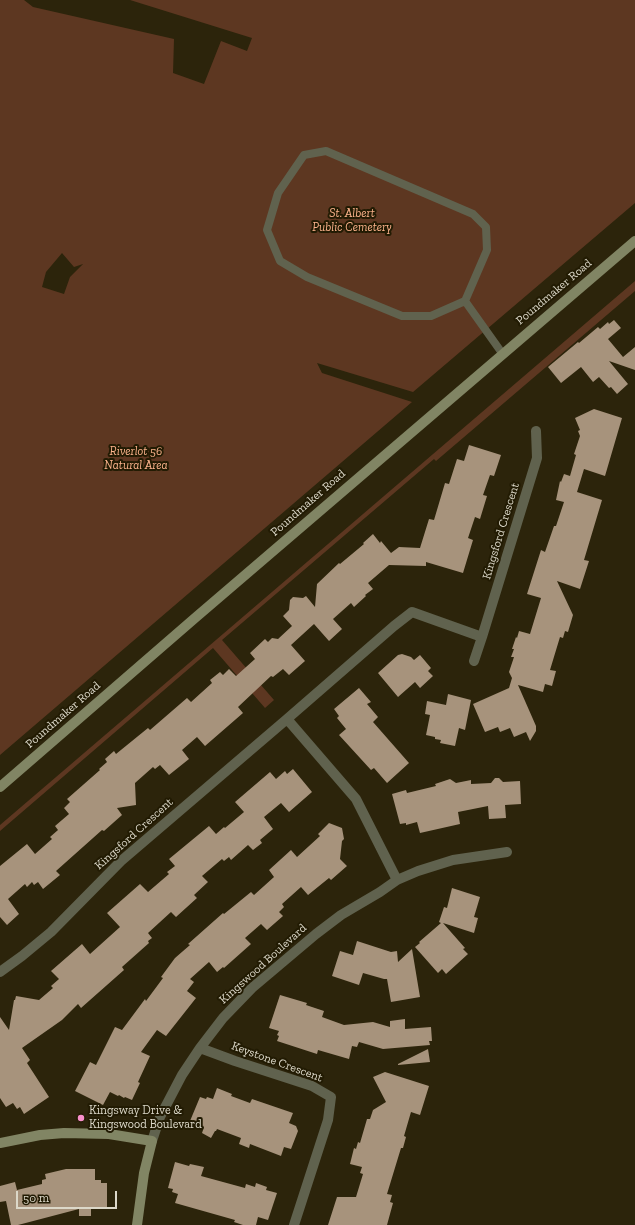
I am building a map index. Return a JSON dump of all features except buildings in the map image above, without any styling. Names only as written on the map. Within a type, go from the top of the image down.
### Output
[{"type":"street","name":"Poundmaker Road","points":[[0,787],[635,240]]},
{"type":"street","name":"Kingsford Crescent","points":[[474,661],[537,458],[536,431]]},
{"type":"street","name":"Kingsford Crescent","points":[[0,972],[22,956],[50,932],[121,860],[412,612],[482,637]]},
{"type":"street","points":[[287,720],[356,799],[398,880]]},
{"type":"street","name":"Kingswood Boulevard","points":[[139,1224],[144,1173],[160,1117],[182,1075],[200,1048],[223,1018],[252,988],[341,915],[398,880],[418,871],[453,860],[507,852]]},
{"type":"street","name":"Keystone Crescent","points":[[200,1048],[312,1086],[331,1097],[328,1120],[294,1225]]},
{"type":"street","points":[[0,1143],[40,1135],[88,1133],[116,1135],[152,1141]]},
{"type":"lane","points":[[326,151],[473,214],[486,227],[487,250],[465,301],[431,316],[402,316],[307,277],[280,261],[267,230],[278,193],[304,155],[326,151]]},
{"type":"lane","points":[[465,301],[502,353]]},
{"type":"green space","points":[[0,0],[24,0],[33,7],[174,39],[173,73],[204,84],[221,41],[247,51],[252,38],[130,0],[635,0],[635,203],[413,392],[317,363],[322,373],[412,402],[0,755]],"holes":[[[62,253],[74,267],[83,264],[70,277],[64,294],[42,287],[46,272]]]},
{"type":"green space","points":[[635,281],[635,291],[436,461],[434,459],[222,640],[274,700],[265,708],[213,648],[0,831],[0,825]]},
{"type":"place","name":"Kingsway Drive & Kingswood Boulevard","points":[[81,1118]]},
{"type":"park label","name":"St. Albert Public Cemetery","points":[[352,221]]},
{"type":"park label","name":"Riverlot 56 Natural Area","points":[[136,459]]}]
